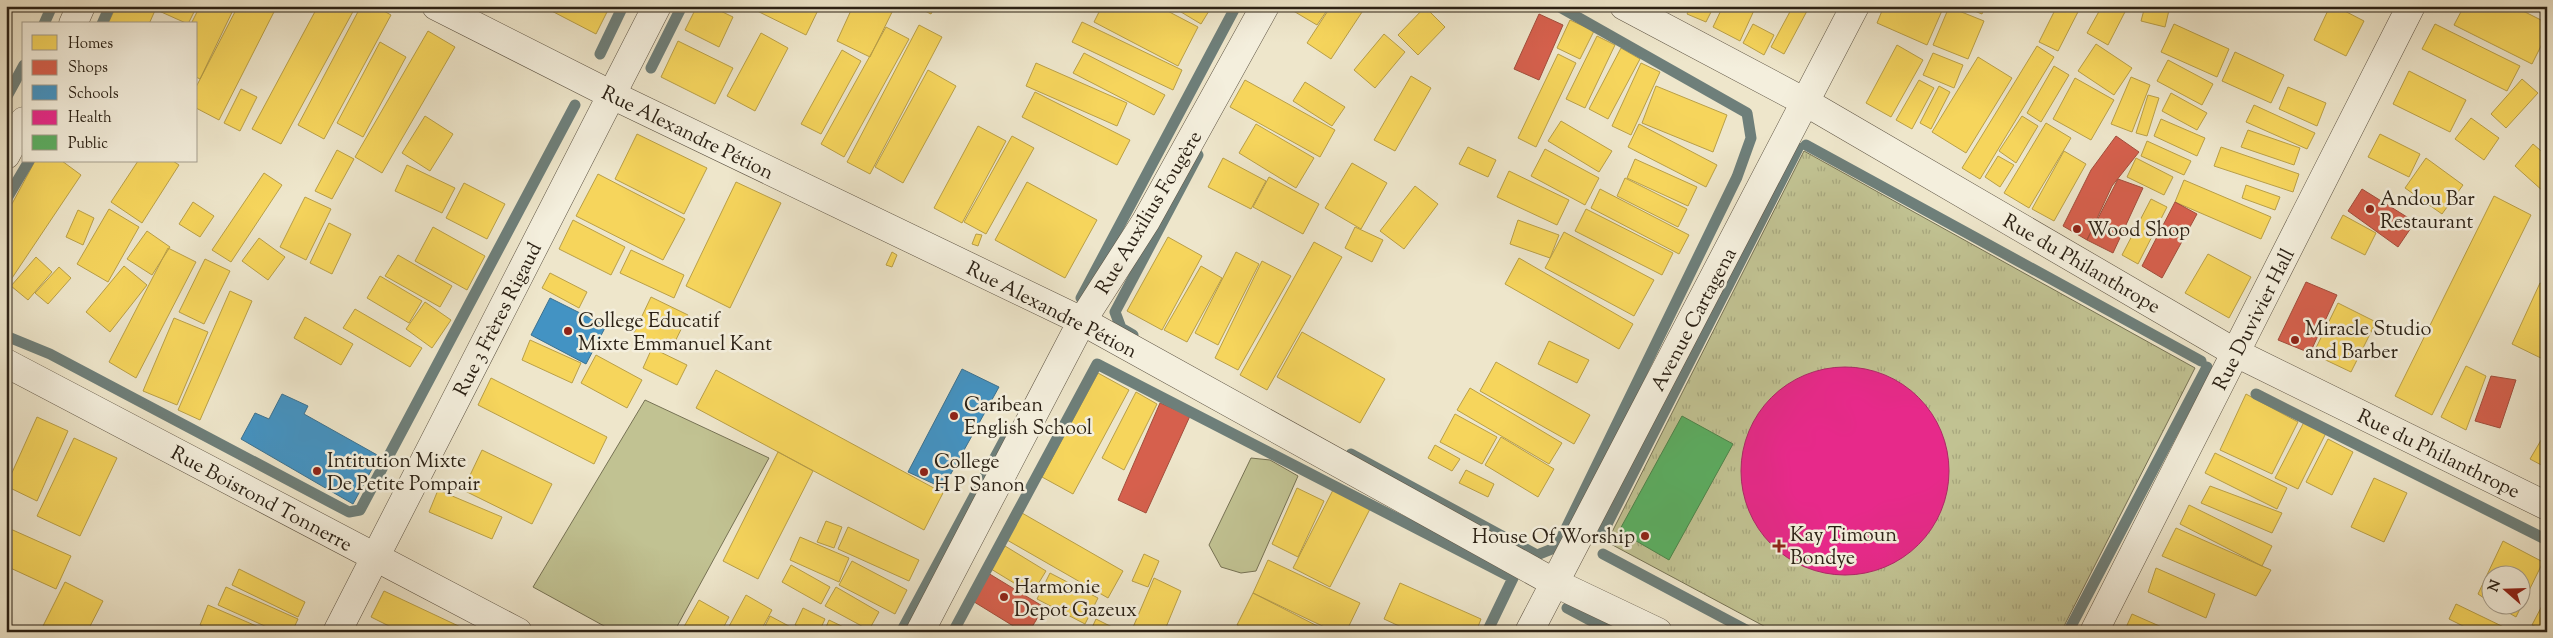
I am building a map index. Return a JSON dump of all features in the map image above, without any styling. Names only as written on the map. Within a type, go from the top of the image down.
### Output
[{"type":"street","points":[[74,22],[81,6]]},
{"type":"street","name":"Rue Alexandre Pétion","points":[[436,6],[612,95],[1082,321],[1555,583],[1658,632]]},
{"type":"street","name":"Rue 3 Frères Rigaud","points":[[337,632],[658,6]]},
{"type":"street","name":"Rue Auxilius Fougère","points":[[920,632],[1082,321],[1146,221],[1265,6]]},
{"type":"street","name":"Rue du Philanthrope","points":[[1624,6],[1807,103],[2236,353],[2547,506]]},
{"type":"street","name":"Avenue Cartagena","points":[[1529,632],[1856,6]]},
{"type":"street","name":"Rue Duvivier Hall","points":[[2094,632],[2411,6]]},
{"type":"street","points":[[6,155],[22,125]]},
{"type":"street","name":"Rue Boisrond Tonnerre","points":[[6,363],[518,632]]},
{"type":"green space","points":[[1804,151],[2195,368],[2061,632],[1775,632],[1607,542]]},
{"type":"green space","points":[[645,400],[769,458],[674,632],[615,632],[533,587]]},
{"type":"green space","points":[[1251,458],[1270,460],[1298,476],[1256,571],[1241,573],[1221,567],[1209,545]]},
{"type":"building: Homes","points":[[116,6],[157,6],[150,22],[109,22]]},
{"type":"building: Homes","points":[[161,6],[197,6],[189,22],[184,22],[159,11]]},
{"type":"building: Homes","points":[[200,6],[235,6],[200,79],[198,78],[198,22],[192,22]]},
{"type":"building: Homes","points":[[238,6],[277,6],[219,120],[198,109],[198,83]]},
{"type":"building: Homes","points":[[318,6],[356,6],[281,144],[252,129]]},
{"type":"building: Homes","points":[[361,6],[375,6],[391,15],[324,139],[298,125]]},
{"type":"building: Homes","points":[[542,6],[610,6],[596,34]]},
{"type":"building: Homes","points":[[697,6],[710,6],[733,17],[719,47],[685,30]]},
{"type":"building: Homes","points":[[747,6],[820,6],[806,35]]},
{"type":"building: Homes","points":[[853,6],[895,6],[870,57],[837,41]]},
{"type":"building: Homes","points":[[915,6],[935,6],[931,14]]},
{"type":"building: Homes","points":[[1102,6],[1158,6],[1198,27],[1178,66],[1094,22]]},
{"type":"building: Homes","points":[[1171,6],[1212,6],[1201,24]]},
{"type":"building: Homes","points":[[1285,6],[1330,6],[1317,25]]},
{"type":"building: Homes","points":[[1331,6],[1366,6],[1331,59],[1307,43]]},
{"type":"building: Homes","points":[[1691,6],[1714,6],[1706,22],[1687,14]]},
{"type":"building: Homes","points":[[1723,6],[1756,6],[1740,41],[1713,27]]},
{"type":"building: Homes","points":[[1793,6],[1800,6],[1807,11],[1784,54],[1771,47]]},
{"type":"building: Homes","points":[[1884,6],[1944,6],[1927,45],[1877,23]]},
{"type":"building: Homes","points":[[1962,6],[1985,6],[1982,14]]},
{"type":"building: Homes","points":[[2057,6],[2081,6],[2058,51],[2039,42]]},
{"type":"building: Homes","points":[[2102,6],[2123,6],[2127,8],[2108,45],[2087,33]]},
{"type":"building: Homes","points":[[2145,6],[2170,6],[2165,27],[2141,21]]},
{"type":"building: Homes","points":[[2330,6],[2335,6],[2364,21],[2346,56],[2314,40]]},
{"type":"building: Homes","points":[[2464,6],[2513,6],[2547,23],[2547,34],[2532,64],[2454,25]]},
{"type":"building: Homes","points":[[1425,7],[1445,27],[1418,55],[1398,35]]},
{"type":"building: Homes","points":[[1949,7],[1984,21],[1968,59],[1933,45]]},
{"type":"building: Homes","points":[[1570,20],[1594,31],[1580,59],[1557,48]]},
{"type":"building: Homes","points":[[1082,22],[1182,70],[1173,90],[1072,42]]},
{"type":"building: Homes","points":[[1753,24],[1774,35],[1764,55],[1743,43]]},
{"type":"building: Homes","points":[[2174,24],[2229,49],[2217,77],[2161,52]]},
{"type":"building: Homes","points":[[2435,24],[2520,66],[2507,91],[2422,49]]},
{"type":"building: Homes","points":[[919,25],[942,37],[870,174],[847,162]]},
{"type":"building: Homes","points":[[886,27],[909,39],[844,157],[821,144]]},
{"type":"building: Homes","points":[[428,31],[455,47],[382,173],[355,157]]},
{"type":"building: Homes","points":[[761,33],[788,48],[755,111],[727,96]]},
{"type":"building: Homes","points":[[1384,34],[1405,52],[1375,88],[1354,70]]},
{"type":"building: Homes","points":[[1597,36],[1615,45],[1585,108],[1566,99]]},
{"type":"building: Homes","points":[[678,41],[733,68],[715,104],[661,77]]},
{"type":"building: Homes","points":[[380,42],[406,57],[363,137],[337,123]]},
{"type":"building: Homes","points":[[2096,44],[2132,68],[2114,95],[2078,71]]},
{"type":"building: Homes","points":[[1897,45],[1923,60],[1891,117],[1866,103]]},
{"type":"building: Homes","points":[[2037,46],[2054,57],[1980,179],[1962,168]]},
{"type":"building: Homes","points":[[1621,48],[1640,59],[1608,119],[1589,109]]},
{"type":"building: Homes","points":[[842,50],[861,61],[821,134],[801,124]]},
{"type":"building: Homes","points":[[2235,52],[2284,75],[2271,103],[2222,81]]},
{"type":"building: Homes","points":[[1084,53],[1165,95],[1154,115],[1073,73]]},
{"type":"building: Homes","points":[[1933,53],[1963,65],[1954,88],[1923,75]]},
{"type":"building: Homes","points":[[1558,54],[1576,63],[1536,147],[1518,138]]},
{"type":"building: Homes","points":[[1978,57],[2012,78],[1966,153],[1932,132]]},
{"type":"building: Homes","points":[[2168,60],[2213,84],[2202,105],[2157,81]]},
{"type":"building: Homes","points":[[1036,63],[1127,103],[1117,126],[1026,86]]},
{"type":"building: Homes","points":[[1641,63],[1660,72],[1631,135],[1612,126]]},
{"type":"building: Homes","points":[[2054,66],[2069,75],[2041,122],[2027,113]]},
{"type":"building: Homes","points":[[928,70],[956,86],[903,183],[875,167]]},
{"type":"building: Homes","points":[[2409,71],[2466,100],[2450,132],[2393,104]]},
{"type":"building: Homes","points":[[1411,76],[1431,88],[1395,151],[1374,140]]},
{"type":"building: Homes","points":[[2131,77],[2150,85],[2132,132],[2111,124]]},
{"type":"building: Homes","points":[[2075,78],[2114,100],[2091,140],[2053,119]]},
{"type":"building: Homes","points":[[2522,79],[2538,93],[2506,128],[2491,114]]},
{"type":"building: Homes","points":[[1245,80],[1335,130],[1320,157],[1230,107]]},
{"type":"building: Homes","points":[[1919,80],[1934,88],[1912,129],[1896,120]]},
{"type":"building: Homes","points":[[1305,82],[1345,107],[1332,126],[1293,101]]},
{"type":"building: Homes","points":[[1656,86],[1727,115],[1713,152],[1642,123]]},
{"type":"building: Homes","points":[[1939,86],[1950,92],[1931,129],[1920,123]]},
{"type":"building: Homes","points":[[2288,87],[2326,103],[2317,126],[2279,109]]},
{"type":"building: Homes","points":[[241,89],[257,97],[240,131],[224,123]]},
{"type":"building: Homes","points":[[1035,92],[1130,140],[1117,165],[1022,117]]},
{"type":"building: Homes","points":[[2171,93],[2207,113],[2197,130],[2162,111]]},
{"type":"building: Homes","points":[[2148,95],[2159,98],[2147,136],[2136,133]]},
{"type":"building: Homes","points":[[2254,105],[2315,133],[2307,149],[2246,122]]},
{"type":"building: Homes","points":[[425,116],[453,134],[430,171],[402,153]]},
{"type":"building: Homes","points":[[2022,116],[2038,126],[2016,163],[1999,151]]},
{"type":"building: Homes","points":[[2471,118],[2499,138],[2484,160],[2455,139]]},
{"type":"building: Homes","points":[[2161,119],[2205,138],[2197,156],[2154,136]]},
{"type":"building: Homes","points":[[1561,121],[1612,151],[1599,172],[1548,141]]},
{"type":"building: Homes","points":[[2046,123],[2071,138],[2029,208],[2004,193]]},
{"type":"building: Homes","points":[[1256,124],[1314,158],[1296,188],[1239,153]]},
{"type":"building: Homes","points":[[1639,124],[1717,165],[1706,187],[1628,147]]},
{"type":"building: Homes","points":[[978,126],[1006,141],[962,223],[934,208]]},
{"type":"building: Homes","points":[[2248,130],[2300,148],[2294,165],[2241,147]]},
{"type":"building: Homes","points":[[637,134],[707,168],[684,214],[615,179]]},
{"type":"building: Homes","points":[[2380,134],[2420,154],[2409,177],[2368,157]]},
{"type":"building: Homes","points":[[1012,136],[1034,148],[986,234],[964,222]]},
{"type":"building: Homes","points":[[2147,141],[2191,161],[2184,175],[2141,156]]},
{"type":"building: Homes","points":[[2533,144],[2547,156],[2547,189],[2544,192],[2515,166]]},
{"type":"building: Homes","points":[[1468,147],[1496,160],[1488,177],[1459,164]]},
{"type":"building: Homes","points":[[2221,147],[2299,174],[2293,192],[2214,166]]},
{"type":"building: Homes","points":[[1545,149],[1599,178],[1585,205],[1531,176]]},
{"type":"building: Homes","points":[[337,150],[354,159],[332,199],[315,191]]},
{"type":"building: Homes","points":[[2064,151],[2086,164],[2054,221],[2032,209]]},
{"type":"building: Homes","points":[[1998,156],[2014,165],[2000,187],[1985,177]]},
{"type":"building: Homes","points":[[1223,158],[1266,181],[1251,209],[1208,187]]},
{"type":"building: Homes","points":[[2136,158],[2173,177],[2164,195],[2127,177]]},
{"type":"building: Homes","points":[[2426,158],[2463,185],[2442,214],[2405,188]]},
{"type":"building: Homes","points":[[1635,159],[1697,187],[1688,206],[1627,178]]},
{"type":"building: Homes","points":[[34,162],[63,162],[81,175],[6,287],[6,215]]},
{"type":"building: Homes","points":[[137,162],[174,162],[179,165],[142,223],[111,202]]},
{"type":"building: Homes","points":[[1352,163],[1387,183],[1361,229],[1325,208]]},
{"type":"building: Homes","points":[[407,165],[455,188],[442,213],[395,191]]},
{"type":"building: Homes","points":[[1509,171],[1569,200],[1557,225],[1497,197]]},
{"type":"building: Homes","points":[[264,173],[282,185],[231,262],[212,250]]},
{"type":"building: Homes","points":[[598,174],[685,219],[663,260],[576,216]]},
{"type":"building: Homes","points":[[1269,177],[1319,204],[1303,234],[1253,207]]},
{"type":"building: Homes","points":[[1625,178],[1687,209],[1678,227],[1617,196]]},
{"type":"building: Homes","points":[[2184,180],[2271,217],[2261,239],[2175,202]]},
{"type":"building: Homes","points":[[736,182],[781,203],[730,308],[686,286]]},
{"type":"building: Homes","points":[[1027,182],[1097,220],[1065,278],[995,240]]},
{"type":"building: Homes","points":[[464,183],[505,204],[487,239],[446,218]]},
{"type":"building: Homes","points":[[2246,185],[2280,197],[2275,210],[2242,198]]},
{"type":"building: Homes","points":[[1415,186],[1438,204],[1404,249],[1380,231]]},
{"type":"building: Homes","points":[[1600,189],[1689,235],[1679,254],[1591,208]]},
{"type":"building: Homes","points":[[2494,196],[2531,215],[2432,415],[2395,396]]},
{"type":"building: Homes","points":[[305,197],[331,209],[306,260],[280,247]]},
{"type":"building: Homes","points":[[2151,199],[2167,207],[2138,264],[2122,255]]},
{"type":"building: Homes","points":[[193,202],[214,216],[200,237],[179,224]]},
{"type":"building: Homes","points":[[109,209],[139,227],[108,282],[77,264]]},
{"type":"building: Homes","points":[[1586,209],[1673,253],[1662,275],[1575,231]]},
{"type":"building: Homes","points":[[78,210],[94,218],[83,245],[66,237]]},
{"type":"building: Homes","points":[[2343,215],[2376,233],[2365,255],[2331,238]]},
{"type":"building: Homes","points":[[573,220],[625,247],[611,275],[559,249]]},
{"type":"building: Homes","points":[[1518,220],[1559,235],[1550,258],[1510,244]]},
{"type":"building: Homes","points":[[329,223],[351,234],[332,274],[310,263]]},
{"type":"building: Homes","points":[[433,227],[485,256],[467,290],[415,261]]},
{"type":"building: Homes","points":[[1355,227],[1383,240],[1372,262],[1345,248]]},
{"type":"building: Homes","points":[[147,231],[170,247],[152,275],[127,259]]},
{"type":"building: Homes","points":[[1564,232],[1654,280],[1634,316],[1545,268]]},
{"type":"building: Homes","points":[[976,234],[982,235],[978,246],[972,244]]},
{"type":"building: Homes","points":[[1168,237],[1202,256],[1162,330],[1127,311]]},
{"type":"building: Homes","points":[[259,238],[285,257],[268,280],[242,261]]},
{"type":"building: Homes","points":[[1314,242],[1342,257],[1267,390],[1240,375]]},
{"type":"building: Homes","points":[[168,248],[196,262],[136,378],[109,362]]},
{"type":"building: Homes","points":[[631,250],[684,275],[674,298],[620,273]]},
{"type":"building: Homes","points":[[892,252],[897,255],[892,267],[886,265]]},
{"type":"building: Homes","points":[[1236,252],[1259,264],[1218,345],[1195,333]]},
{"type":"building: Homes","points":[[2208,254],[2251,277],[2229,318],[2185,293]]},
{"type":"building: Homes","points":[[398,255],[452,286],[440,307],[385,276]]},
{"type":"building: Homes","points":[[36,257],[52,272],[28,300],[11,286]]},
{"type":"building: Homes","points":[[1519,258],[1633,324],[1619,349],[1505,284]]},
{"type":"building: Homes","points":[[205,259],[230,271],[204,324],[179,312]]},
{"type":"building: Homes","points":[[1262,261],[1291,276],[1238,370],[1215,358]]},
{"type":"building: Homes","points":[[124,266],[147,285],[110,332],[86,312]]},
{"type":"building: Homes","points":[[1201,266],[1222,278],[1187,342],[1164,330]]},
{"type":"building: Homes","points":[[59,267],[71,278],[48,304],[35,293]]},
{"type":"building: Homes","points":[[550,273],[587,292],[579,308],[542,288]]},
{"type":"building: Homes","points":[[380,276],[422,301],[409,323],[367,298]]},
{"type":"building: Homes","points":[[2540,283],[2547,286],[2547,361],[2512,344]]},
{"type":"building: Homes","points":[[230,291],[252,301],[200,420],[178,410]]},
{"type":"building: Homes","points":[[651,297],[688,315],[670,352],[633,335]]},
{"type":"building: Homes","points":[[425,302],[451,320],[432,348],[406,329]]},
{"type":"building: Homes","points":[[2338,303],[2376,322],[2351,372],[2313,354]]},
{"type":"building: Homes","points":[[355,309],[422,348],[410,367],[343,328]]},
{"type":"building: Homes","points":[[305,317],[353,344],[341,365],[294,338]]},
{"type":"building: Homes","points":[[174,318],[208,332],[177,405],[143,391]]},
{"type":"building: Homes","points":[[1302,332],[1385,379],[1360,423],[1277,377]]},
{"type":"building: Homes","points":[[530,340],[581,363],[572,383],[522,360]]},
{"type":"building: Homes","points":[[1549,341],[1589,360],[1577,383],[1538,364]]},
{"type":"building: Homes","points":[[652,348],[687,365],[677,385],[643,368]]},
{"type":"building: Homes","points":[[596,355],[642,380],[627,408],[581,383]]},
{"type":"building: Homes","points":[[1496,362],[1590,415],[1574,444],[1480,391]]},
{"type":"building: Homes","points":[[2466,366],[2486,376],[2466,430],[2441,417]]},
{"type":"building: Homes","points":[[716,370],[943,493],[924,530],[696,408]]},
{"type":"building: Homes","points":[[1098,373],[1129,390],[1073,494],[1042,477]]},
{"type":"building: Homes","points":[[491,378],[607,437],[594,464],[478,405]]},
{"type":"building: Homes","points":[[1470,388],[1562,443],[1549,464],[1457,410]]},
{"type":"building: Homes","points":[[1136,392],[1157,404],[1124,470],[1102,458]]},
{"type":"building: Homes","points":[[2246,394],[2298,422],[2272,474],[2220,450]]},
{"type":"building: Homes","points":[[1455,414],[1497,437],[1482,464],[1440,442]]},
{"type":"building: Homes","points":[[37,417],[68,431],[37,501],[6,486]]},
{"type":"building: Homes","points":[[2304,422],[2326,433],[2298,489],[2275,478]]},
{"type":"building: Homes","points":[[2547,430],[2547,468],[2530,459]]},
{"type":"building: Homes","points":[[1501,437],[1554,469],[1538,497],[1485,465]]},
{"type":"building: Homes","points":[[74,438],[117,458],[80,536],[37,516]]},
{"type":"building: Homes","points":[[2328,439],[2353,452],[2332,495],[2306,482]]},
{"type":"building: Homes","points":[[1435,445],[1460,459],[1452,471],[1428,458]]},
{"type":"building: Homes","points":[[482,450],[552,484],[532,524],[463,490]]},
{"type":"building: Homes","points":[[778,452],[813,471],[758,579],[723,561]]},
{"type":"building: Homes","points":[[2215,453],[2287,488],[2277,509],[2205,473]]},
{"type":"building: Homes","points":[[1466,470],[1494,484],[1488,497],[1459,483]]},
{"type":"building: Homes","points":[[2374,478],[2407,493],[2384,542],[2351,527]]},
{"type":"building: Homes","points":[[2210,486],[2282,513],[2272,533],[2201,503]]},
{"type":"building: Homes","points":[[1297,488],[1324,501],[1298,557],[1272,544]]},
{"type":"building: Homes","points":[[438,490],[502,517],[492,539],[429,512]]},
{"type":"building: Homes","points":[[1333,490],[1370,509],[1330,587],[1293,568]]},
{"type":"building: Homes","points":[[2189,505],[2272,546],[2262,566],[2180,524]]},
{"type":"building: Homes","points":[[1022,513],[1123,571],[1108,598],[1007,540]]},
{"type":"building: Homes","points":[[826,521],[842,527],[834,548],[817,542]]},
{"type":"building: Homes","points":[[6,527],[71,556],[56,589],[6,566]]},
{"type":"building: Homes","points":[[848,527],[919,560],[909,581],[838,549]]},
{"type":"building: Homes","points":[[2176,528],[2271,570],[2256,596],[2162,556]]},
{"type":"building: Homes","points":[[800,537],[849,558],[839,582],[790,560]]},
{"type":"building: Homes","points":[[2503,541],[2543,562],[2530,588],[2530,566],[2491,566]]},
{"type":"building: Homes","points":[[1005,546],[1046,571],[1032,594],[991,569]]},
{"type":"building: Homes","points":[[1144,554],[1159,561],[1148,587],[1132,581]]},
{"type":"building: Homes","points":[[1268,560],[1360,603],[1346,632],[1335,632],[1253,593]]},
{"type":"building: Homes","points":[[852,561],[907,590],[895,614],[839,585]]},
{"type":"building: Homes","points":[[791,565],[830,587],[821,604],[782,582]]},
{"type":"building: Homes","points":[[2156,568],[2215,594],[2206,618],[2148,592]]},
{"type":"building: Homes","points":[[239,569],[305,602],[298,617],[232,585]]},
{"type":"building: Homes","points":[[1050,573],[1098,598],[1085,624],[1037,599]]},
{"type":"building: Homes","points":[[1154,578],[1181,591],[1164,632],[1131,632]]},
{"type":"building: Homes","points":[[65,582],[103,601],[87,632],[40,632]]},
{"type":"building: Homes","points":[[1400,583],[1481,619],[1476,632],[1412,632],[1384,619]]},
{"type":"building: Homes","points":[[226,587],[298,619],[292,632],[278,632],[218,605]]},
{"type":"building: Homes","points":[[836,587],[879,612],[869,630],[825,606]]},
{"type":"building: Homes","points":[[384,591],[467,630],[401,632],[371,617]]},
{"type":"building: Homes","points":[[1253,593],[1329,632],[1250,632],[1237,625]]},
{"type":"building: Homes","points":[[746,595],[772,610],[760,632],[726,632]]},
{"type":"building: Homes","points":[[699,600],[729,617],[721,632],[681,632]]},
{"type":"building: Homes","points":[[2545,600],[2547,601],[2547,632],[2532,625]]},
{"type":"building: Homes","points":[[2456,604],[2512,631],[2475,632],[2449,619]]},
{"type":"building: Homes","points":[[208,605],[270,632],[216,632],[200,625]]},
{"type":"building: Homes","points":[[803,608],[825,619],[819,632],[808,632],[795,625]]},
{"type":"building: Homes","points":[[2132,614],[2173,632],[2124,632]]},
{"type":"building: Homes","points":[[770,616],[800,632],[762,632]]},
{"type":"building: Homes","points":[[1096,619],[1122,632],[1090,632]]},
{"type":"building: Homes","points":[[829,620],[854,632],[824,632]]},
{"type":"building: Shops","points":[[1539,14],[1563,25],[1539,80],[1514,69]]},
{"type":"building: Shops","points":[[2116,136],[2139,152],[2112,186],[2087,240],[2063,226],[2091,170]]},
{"type":"building: Shops","points":[[2118,179],[2143,188],[2113,253],[2087,240]]},
{"type":"building: Shops","points":[[2362,189],[2415,222],[2398,247],[2348,211]]},
{"type":"building: Shops","points":[[2175,202],[2197,214],[2162,278],[2142,266]]},
{"type":"building: Shops","points":[[2306,282],[2337,295],[2310,353],[2278,340]]},
{"type":"building: Shops","points":[[2491,376],[2516,380],[2500,428],[2475,421]]},
{"type":"building: Shops","points":[[1160,403],[1190,416],[1146,513],[1118,500]]},
{"type":"building: Shops","points":[[988,573],[1044,607],[1029,632],[1023,632],[971,600]]},
{"type":"building: Schools","name":"College Educatif Mixte Emmanuel Kant","points":[[550,298],[606,326],[586,364],[531,335]]},
{"type":"building: Schools","points":[[962,369],[999,387],[943,488],[908,472]]},
{"type":"building: Schools","points":[[282,394],[308,406],[304,414],[379,456],[353,504],[241,439],[255,413],[269,419]]},
{"type":"building: Health","points":[[1835,367],[1855,367],[1875,371],[1894,379],[1919,397],[1932,413],[1941,431],[1949,461],[1945,501],[1941,511],[1932,529],[1919,545],[1903,558],[1875,571],[1855,575],[1835,575],[1815,571],[1796,563],[1779,552],[1764,537],[1753,520],[1745,501],[1741,481],[1741,461],[1745,441],[1753,422],[1764,405],[1779,390],[1796,379],[1815,371]]},
{"type":"building: Public","points":[[1682,416],[1733,444],[1669,560],[1619,531]]},
{"type":"waterway","points":[[45,22],[52,6]]},
{"type":"waterway","points":[[103,22],[110,6]]},
{"type":"waterway","points":[[600,54],[623,6]]},
{"type":"waterway","points":[[651,68],[682,6]]},
{"type":"waterway","points":[[1081,298],[1236,6]]},
{"type":"waterway","points":[[1351,454],[1537,555],[1557,547],[1737,177],[1751,138],[1747,113],[1558,6]]},
{"type":"waterway","points":[[6,98],[22,69]]},
{"type":"waterway","points":[[6,336],[50,354],[349,512],[360,510],[575,105]]},
{"type":"waterway","points":[[1806,145],[2201,361]]},
{"type":"waterway","points":[[1600,538],[1798,148]]},
{"type":"waterway","points":[[1133,335],[1121,328],[1115,312],[1198,155]]},
{"type":"waterway","points":[[6,200],[28,162]]},
{"type":"waterway","points":[[953,632],[1097,364],[1513,578],[1487,632]]},
{"type":"waterway","points":[[2068,632],[2207,367]]},
{"type":"waterway","points":[[2256,394],[2547,540]]},
{"type":"waterway","points":[[901,632],[1007,435]]},
{"type":"waterway","points":[[1603,554],[1750,632]]},
{"type":"waterway","points":[[1567,608],[1612,632]]},
{"type":"place","name":"Andou Bar Restaurant","points":[[2370,209]]},
{"type":"place","name":"Wood Shop","points":[[2077,229]]},
{"type":"place","name":"College Educatif Mixte Emmanuel Kant","points":[[568,331]]},
{"type":"place","name":"Miracle Studio and Barber","points":[[2295,340]]},
{"type":"place","name":"Caribean English School","points":[[954,416]]},
{"type":"place","name":"Intitution Mixte De Petite Pompair","points":[[317,471]]},
{"type":"place","name":"College H P Sanon","points":[[924,472]]},
{"type":"place","name":"House Of Worship","points":[[1645,536]]},
{"type":"place","name":"Kay Timoun Bondye","points":[[1779,546]]},
{"type":"place","name":"Harmonie Depot Gazeux","points":[[1004,597]]}]
